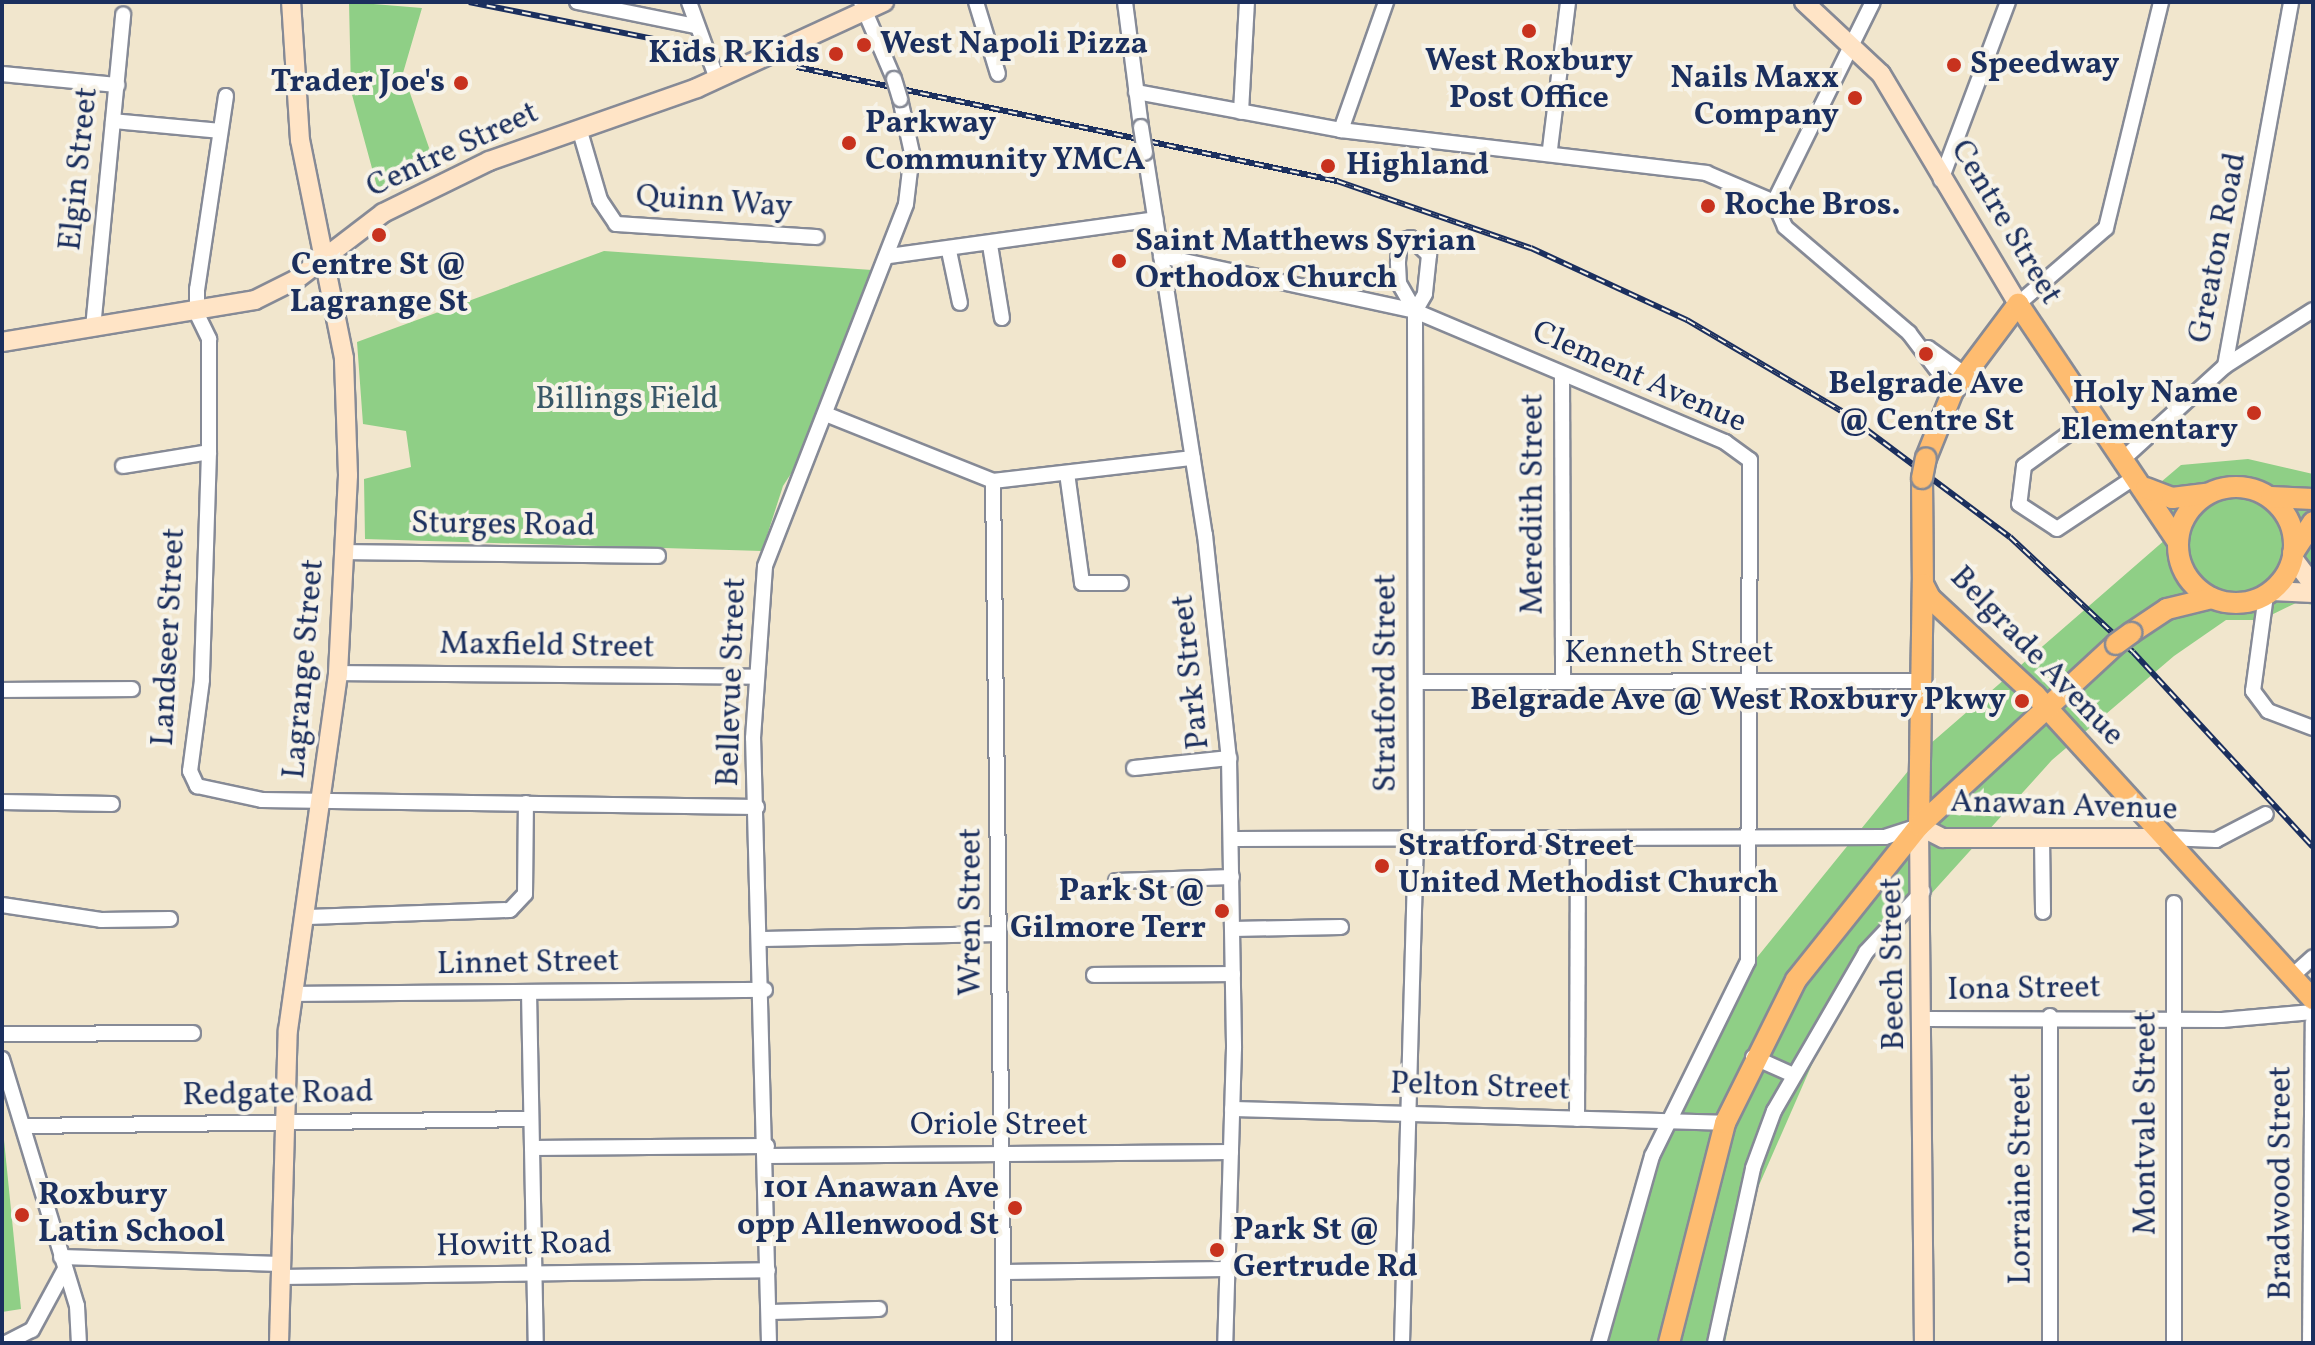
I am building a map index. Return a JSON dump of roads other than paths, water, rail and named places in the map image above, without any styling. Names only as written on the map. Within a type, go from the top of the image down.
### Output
[{"type":"main road","name":"Lagrange Street","points":[[279,1343],[292,994],[308,917],[324,799],[338,673],[346,552],[344,358],[321,261],[300,140],[291,2]]},
{"type":"main road","name":"Centre Street","points":[[2,342],[197,314],[255,300],[321,261],[383,213],[512,150],[717,79],[864,7],[884,2]]},
{"type":"main road","name":"Centre Street","points":[[1804,2],[1852,39],[1884,79],[1941,180],[2018,304],[2122,460],[2140,482],[2178,550]]},
{"type":"main road","name":"Belgrade Avenue","points":[[2018,304],[1958,383],[1924,468],[1923,584],[1941,611],[2044,705],[2313,999]]},
{"type":"main road","points":[[2140,482],[2172,498],[2207,494],[2233,486],[2292,503],[2313,499]]},
{"type":"main road","points":[[2158,613],[2173,589],[2188,510],[2207,494]]},
{"type":"main road","points":[[2268,496],[2290,523],[2293,555],[2313,585]]},
{"type":"main road","points":[[2269,593],[2313,522]]},
{"type":"main road","points":[[2178,550],[2193,585],[2212,598],[2239,603],[2269,593],[2313,593]]},
{"type":"main road","name":"Beech Street","points":[[1923,584],[1919,826],[1927,1019],[1924,1343]]},
{"type":"main road","points":[[1669,1343],[1725,1123],[1753,1057],[1811,958],[1919,826],[2044,705],[2123,638],[2158,613],[2212,598]]},
{"type":"main road","name":"Anawan Avenue","points":[[1919,826],[1943,838],[2166,838]]},
{"type":"street","points":[[577,2],[695,26]]},
{"type":"street","points":[[689,2],[695,26],[717,79]]},
{"type":"street","points":[[976,2],[998,74]]},
{"type":"street","name":"Park Street","points":[[1125,2],[1141,127],[1193,458],[1229,758],[1233,974],[1225,1343]]},
{"type":"street","points":[[1241,112],[1247,2]]},
{"type":"street","points":[[1341,130],[1386,2]]},
{"type":"street","points":[[1550,149],[1568,2]]},
{"type":"street","points":[[1774,202],[1852,39],[1873,2]]},
{"type":"street","points":[[1941,180],[2008,2]]},
{"type":"street","points":[[2018,304],[2106,228],[2161,2]]},
{"type":"street","name":"Greaton Road","points":[[2122,460],[2225,366],[2291,2]]},
{"type":"street","name":"Bellevue Street","points":[[769,1343],[765,990],[757,807],[756,677],[765,566],[828,415],[889,256],[913,174],[900,99],[864,7]]},
{"type":"street","name":"Elgin Street","points":[[93,328],[123,14]]},
{"type":"street","points":[[2,74],[117,85]]},
{"type":"street","points":[[1136,92],[1341,130],[1706,173],[1774,202],[1793,235],[1917,342],[1958,383]]},
{"type":"street","points":[[197,314],[204,241],[226,96]]},
{"type":"street","points":[[113,121],[220,131]]},
{"type":"street","name":"Quinn Way","points":[[579,128],[600,200],[616,224],[817,237]]},
{"type":"street","points":[[889,256],[949,251],[1155,219]]},
{"type":"street","points":[[990,245],[1002,318]]},
{"type":"street","points":[[949,251],[960,303]]},
{"type":"street","name":"Clement Avenue","points":[[1161,256],[1189,256],[1415,311],[1745,452],[1751,838],[1748,961],[1667,1123]]},
{"type":"street","points":[[2225,366],[2313,310]]},
{"type":"street","name":"Stratford Street","points":[[1402,1343],[1416,839],[1415,311]]},
{"type":"street","name":"Landseer Street","points":[[197,314],[209,339],[209,452],[202,680],[190,771],[204,792],[324,799],[757,807]]},
{"type":"street","name":"Meredith Street","points":[[1562,375],[1563,681]]},
{"type":"street","points":[[828,415],[993,481],[1193,458]]},
{"type":"street","points":[[2093,416],[2024,466],[2019,504],[2057,529],[2140,482]]},
{"type":"street","points":[[123,466],[209,452]]},
{"type":"street","points":[[1067,473],[1082,583],[1121,583]]},
{"type":"street","name":"Wren Street","points":[[993,481],[1004,1343]]},
{"type":"street","name":"Sturges Road","points":[[346,552],[658,556]]},
{"type":"street","points":[[2269,593],[2253,691],[2268,711],[2313,728]]},
{"type":"street","name":"Maxfield Street","points":[[338,673],[756,677]]},
{"type":"street","name":"Kenneth Street","points":[[1416,682],[1922,681]]},
{"type":"street","points":[[2,690],[132,689]]},
{"type":"street","points":[[1134,768],[1229,758]]},
{"type":"street","points":[[2,802],[112,804]]},
{"type":"street","points":[[308,917],[510,910],[525,894],[526,803]]},
{"type":"street","name":"Anawan Avenue","points":[[2166,838],[2216,840],[2266,814]]},
{"type":"street","name":"Anawan Avenue","points":[[1232,839],[1885,837],[1919,826]]},
{"type":"street","points":[[2042,838],[2043,912]]},
{"type":"street","points":[[1577,1119],[1578,839]]},
{"type":"street","points":[[1116,881],[1232,877]]},
{"type":"street","points":[[1721,1343],[1753,1168],[1791,1074],[1866,952],[1923,891]]},
{"type":"street","name":"Montvale Street","points":[[2174,903],[2174,1343]]},
{"type":"street","points":[[2,905],[101,920],[170,919]]},
{"type":"street","points":[[1233,929],[1341,927]]},
{"type":"street","points":[[763,939],[999,934]]},
{"type":"street","points":[[2292,976],[2313,957]]},
{"type":"street","points":[[1094,975],[1233,974]]},
{"type":"street","name":"Linnet Street","points":[[292,994],[765,990]]},
{"type":"street","points":[[529,992],[536,1343]]},
{"type":"street","name":"Iona Street","points":[[1927,1019],[2050,1016],[2176,1018],[2313,1012]]},
{"type":"street","name":"Lorraine Street","points":[[2050,1016],[2050,1343]]},
{"type":"street","name":"Bradwood Street","points":[[2310,1343],[2313,1022]]},
{"type":"street","points":[[2,1034],[193,1033]]},
{"type":"street","points":[[1753,1057],[1791,1074]]},
{"type":"street","points":[[2,1059],[26,1126],[63,1263],[79,1343]]},
{"type":"street","name":"Pelton Street","points":[[1232,1109],[1725,1123]]},
{"type":"street","name":"Redgate Road","points":[[26,1126],[285,1126],[531,1119]]},
{"type":"street","points":[[1599,1343],[1627,1231],[1667,1123]]},
{"type":"street","name":"Oriole Street","points":[[532,1148],[1002,1154],[1231,1152]]},
{"type":"street","points":[[6,1343],[32,1330],[63,1263]]},
{"type":"street","name":"Howitt Road","points":[[63,1263],[536,1277],[768,1270]]},
{"type":"street","points":[[1004,1272],[1227,1269]]},
{"type":"street","points":[[769,1312],[879,1309]]},
{"type":"railway","points":[[469,2],[690,46]]},
{"type":"railway","points":[[797,67],[1337,181],[1531,248],[1687,320],[1840,410],[2010,537],[2133,652],[2313,847]]},
{"type":"place","name":"West Roxbury Post Office","points":[[1529,31]]},
{"type":"place","name":"West Napoli Pizza","points":[[864,45]]},
{"type":"place","name":"Kids R Kids","points":[[836,54]]},
{"type":"place","name":"Speedway","points":[[1954,65]]},
{"type":"place","name":"Trader Joe's","points":[[461,83]]},
{"type":"place","name":"Nails Maxx Company","points":[[1855,98]]},
{"type":"place","name":"Parkway Community YMCA","points":[[849,143]]},
{"type":"place","name":"Highland","points":[[1328,166]]},
{"type":"place","name":"Roche Bros.","points":[[1708,206]]},
{"type":"place","name":"Centre St @ Lagrange St","points":[[379,235]]},
{"type":"place","name":"Saint Matthews Syrian Orthodox Church","points":[[1119,261]]},
{"type":"place","name":"Belgrade Ave @ Centre St","points":[[1926,354]]},
{"type":"place","name":"Holy Name Elementary","points":[[2254,413]]},
{"type":"place","name":"Belgrade Ave @ West Roxbury Pkwy","points":[[2022,701]]},
{"type":"place","name":"Stratford Street United Methodist Church","points":[[1382,866]]},
{"type":"place","name":"Park St @ Gilmore Terr","points":[[1222,911]]},
{"type":"place","name":"101 Anawan Ave opp Allenwood St","points":[[1015,1208]]},
{"type":"place","name":"Roxbury Latin School","points":[[22,1215]]},
{"type":"place","name":"Park St @ Gertrude Rd","points":[[1217,1250]]},
{"type":"park label","name":"Billings Field","points":[[627,400]]}]
